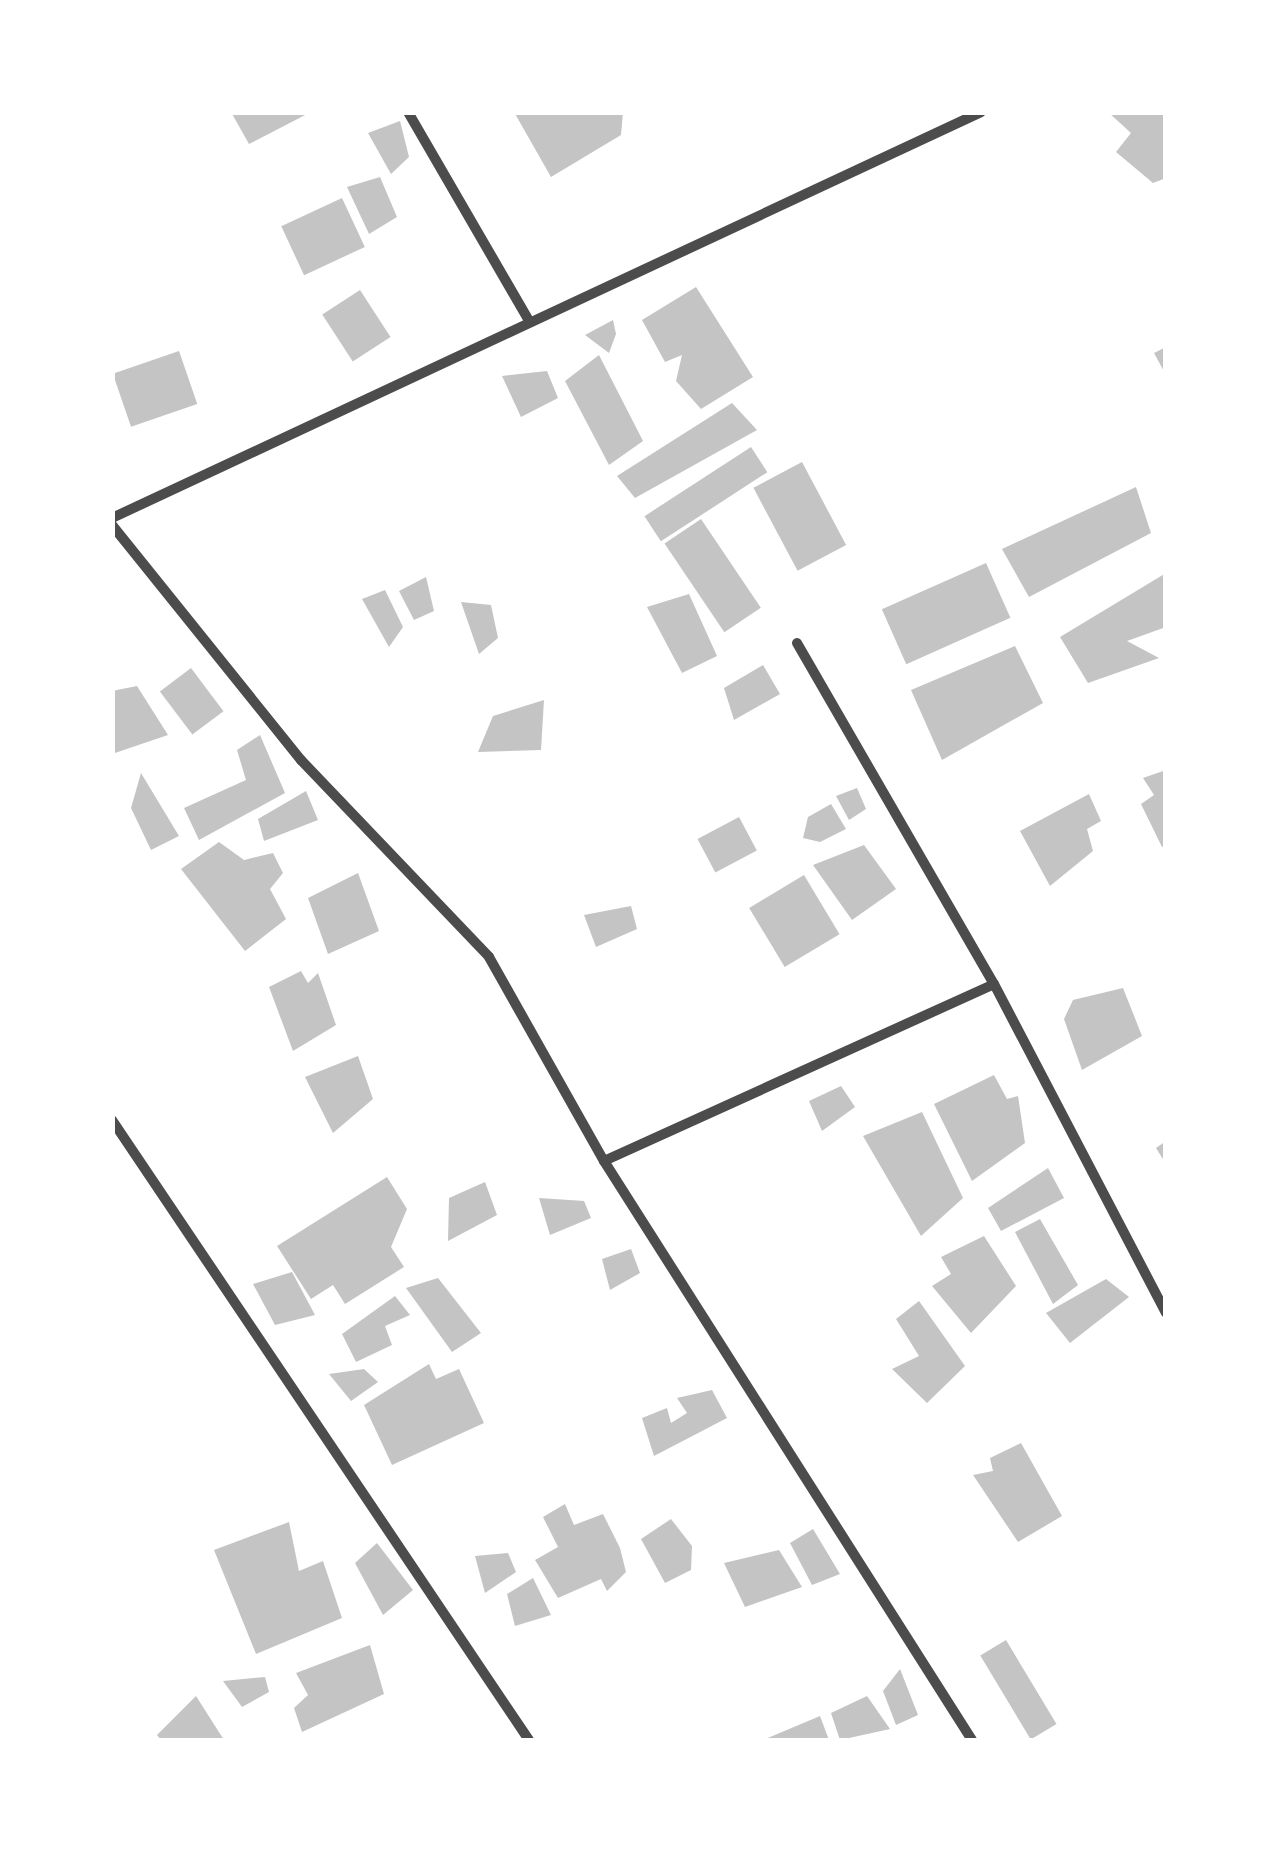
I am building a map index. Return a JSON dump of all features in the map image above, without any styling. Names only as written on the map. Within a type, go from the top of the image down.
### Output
[{"type":"street","points":[[408,112],[528,319]]},
{"type":"street","points":[[972,1740],[604,1161],[489,957],[302,760],[112,521],[528,319],[981,112]]},
{"type":"street","points":[[797,643],[994,984],[1166,1313]]},
{"type":"street","points":[[604,1161],[994,984]]},
{"type":"street","points":[[112,1120],[529,1740]]},
{"type":"building","points":[[231,112],[311,112],[249,144]]},
{"type":"building","points":[[514,112],[623,112],[621,135],[551,177]]},
{"type":"building","points":[[1108,112],[1166,112],[1166,178],[1153,183],[1116,152],[1131,133]]},
{"type":"building","points":[[400,121],[409,157],[391,174],[368,133]]},
{"type":"building","points":[[380,177],[397,217],[369,234],[347,187]]},
{"type":"building","points":[[342,198],[365,247],[304,275],[281,226]]},
{"type":"building","points":[[696,287],[753,377],[701,409],[676,381],[682,355],[665,362],[642,320]]},
{"type":"building","points":[[360,290],[390,337],[353,361],[322,315]]},
{"type":"building","points":[[613,320],[616,334],[609,353],[585,335]]},
{"type":"building","points":[[1166,347],[1166,375],[1154,353]]},
{"type":"building","points":[[179,351],[197,404],[131,427],[113,374]]},
{"type":"building","points":[[599,355],[643,441],[609,465],[565,381]]},
{"type":"building","points":[[547,371],[558,398],[521,417],[502,376]]},
{"type":"building","points":[[732,403],[757,430],[635,498],[617,476]]},
{"type":"building","points":[[751,447],[767,472],[661,541],[644,516]]},
{"type":"building","points":[[802,462],[846,545],[798,571],[753,488]]},
{"type":"building","points":[[1136,487],[1151,533],[1029,597],[1002,549]]},
{"type":"building","points":[[701,519],[761,608],[724,632],[665,544]]},
{"type":"building","points":[[986,563],[1010,618],[906,664],[882,609]]},
{"type":"building","points":[[1166,573],[1166,627],[1127,641],[1159,658],[1088,683],[1060,637]]},
{"type":"building","points":[[426,577],[434,611],[414,620],[399,591]]},
{"type":"building","points":[[385,590],[403,627],[389,647],[362,599]]},
{"type":"building","points":[[689,594],[717,656],[682,673],[647,607]]},
{"type":"building","points":[[461,602],[491,605],[498,638],[479,654]]},
{"type":"building","points":[[1015,646],[1043,703],[942,760],[911,690]]},
{"type":"building","points":[[763,665],[780,694],[734,720],[724,688]]},
{"type":"building","points":[[191,668],[223,711],[192,735],[160,691]]},
{"type":"building","points":[[137,686],[168,735],[112,754],[112,691]]},
{"type":"building","points":[[544,700],[541,750],[478,752],[493,716]]},
{"type":"building","points":[[260,735],[285,793],[199,840],[184,808],[246,780],[237,750]]},
{"type":"building","points":[[1166,770],[1166,845],[1162,847],[1141,804],[1154,795],[1143,778]]},
{"type":"building","points":[[141,773],[179,836],[151,850],[131,808]]},
{"type":"building","points":[[857,788],[866,809],[849,820],[836,796]]},
{"type":"building","points":[[306,791],[318,820],[264,841],[258,819]]},
{"type":"building","points":[[1089,794],[1101,821],[1087,829],[1093,851],[1050,886],[1020,831]]},
{"type":"building","points":[[831,804],[846,829],[820,842],[803,838],[808,817]]},
{"type":"building","points":[[739,817],[757,851],[715,873],[698,839]]},
{"type":"building","points":[[219,842],[244,860],[273,853],[283,873],[270,889],[286,919],[245,951],[181,869]]},
{"type":"building","points":[[864,845],[896,889],[852,920],[813,865]]},
{"type":"building","points":[[358,873],[379,931],[328,954],[308,898]]},
{"type":"building","points":[[804,875],[840,934],[785,967],[749,908]]},
{"type":"building","points":[[631,906],[637,929],[596,947],[584,915]]},
{"type":"building","points":[[301,971],[308,983],[318,973],[336,1025],[293,1051],[269,987]]},
{"type":"building","points":[[1123,988],[1142,1036],[1082,1070],[1064,1019],[1073,1000]]},
{"type":"building","points":[[358,1056],[373,1099],[333,1133],[305,1077]]},
{"type":"building","points":[[994,1075],[1007,1099],[1018,1096],[1025,1143],[972,1181],[934,1104]]},
{"type":"building","points":[[841,1086],[855,1107],[822,1131],[809,1101]]},
{"type":"building","points":[[922,1112],[963,1198],[921,1236],[863,1136]]},
{"type":"building","points":[[1166,1141],[1166,1164],[1156,1148]]},
{"type":"building","points":[[1048,1168],[1064,1198],[1001,1231],[988,1208]]},
{"type":"building","points":[[387,1177],[407,1209],[391,1247],[404,1267],[345,1304],[333,1285],[311,1299],[277,1246]]},
{"type":"building","points":[[485,1182],[497,1215],[448,1241],[449,1198]]},
{"type":"building","points":[[539,1198],[584,1201],[591,1218],[550,1235]]},
{"type":"building","points":[[1040,1219],[1078,1285],[1053,1304],[1015,1232]]},
{"type":"building","points":[[984,1236],[1016,1286],[971,1333],[932,1286],[951,1274],[941,1257]]},
{"type":"building","points":[[631,1249],[640,1273],[610,1290],[602,1259]]},
{"type":"building","points":[[292,1272],[315,1315],[275,1325],[253,1284]]},
{"type":"building","points":[[438,1278],[481,1333],[452,1352],[406,1288]]},
{"type":"building","points":[[1106,1279],[1129,1297],[1070,1343],[1046,1313]]},
{"type":"building","points":[[395,1296],[410,1315],[385,1326],[392,1345],[356,1362],[342,1334]]},
{"type":"building","points":[[919,1301],[965,1366],[927,1403],[892,1369],[919,1356],[896,1319]]},
{"type":"building","points":[[429,1364],[436,1379],[459,1369],[484,1423],[392,1465],[364,1405]]},
{"type":"building","points":[[364,1369],[378,1382],[351,1401],[329,1374]]},
{"type":"building","points":[[712,1390],[727,1418],[654,1456],[642,1418],[667,1408],[671,1423],[687,1413],[677,1398]]},
{"type":"building","points":[[1021,1443],[1062,1516],[1018,1542],[973,1475],[993,1471],[990,1458]]},
{"type":"building","points":[[565,1504],[574,1525],[603,1514],[620,1548],[626,1572],[607,1591],[601,1579],[558,1598],[535,1560],[558,1547],[543,1517]]},
{"type":"building","points":[[671,1519],[692,1546],[691,1570],[665,1583],[641,1539]]},
{"type":"building","points":[[289,1522],[299,1571],[323,1561],[342,1618],[256,1654],[214,1550]]},
{"type":"building","points":[[813,1529],[840,1574],[812,1585],[790,1543]]},
{"type":"building","points":[[377,1543],[413,1590],[383,1615],[355,1563]]},
{"type":"building","points":[[779,1550],[802,1587],[745,1607],[724,1563]]},
{"type":"building","points":[[508,1553],[516,1572],[485,1593],[475,1556]]},
{"type":"building","points":[[533,1578],[551,1615],[515,1626],[507,1594]]},
{"type":"building","points":[[1006,1640],[1056,1724],[1031,1739],[980,1655]]},
{"type":"building","points":[[370,1645],[384,1694],[302,1732],[294,1708],[308,1695],[296,1673]]},
{"type":"building","points":[[900,1669],[918,1715],[896,1725],[883,1691]]},
{"type":"building","points":[[265,1677],[269,1692],[242,1707],[223,1681]]},
{"type":"building","points":[[196,1696],[224,1740],[161,1740],[157,1735]]},
{"type":"building","points":[[867,1696],[890,1729],[840,1740],[831,1713]]},
{"type":"building","points":[[820,1716],[829,1740],[763,1740]]}]
